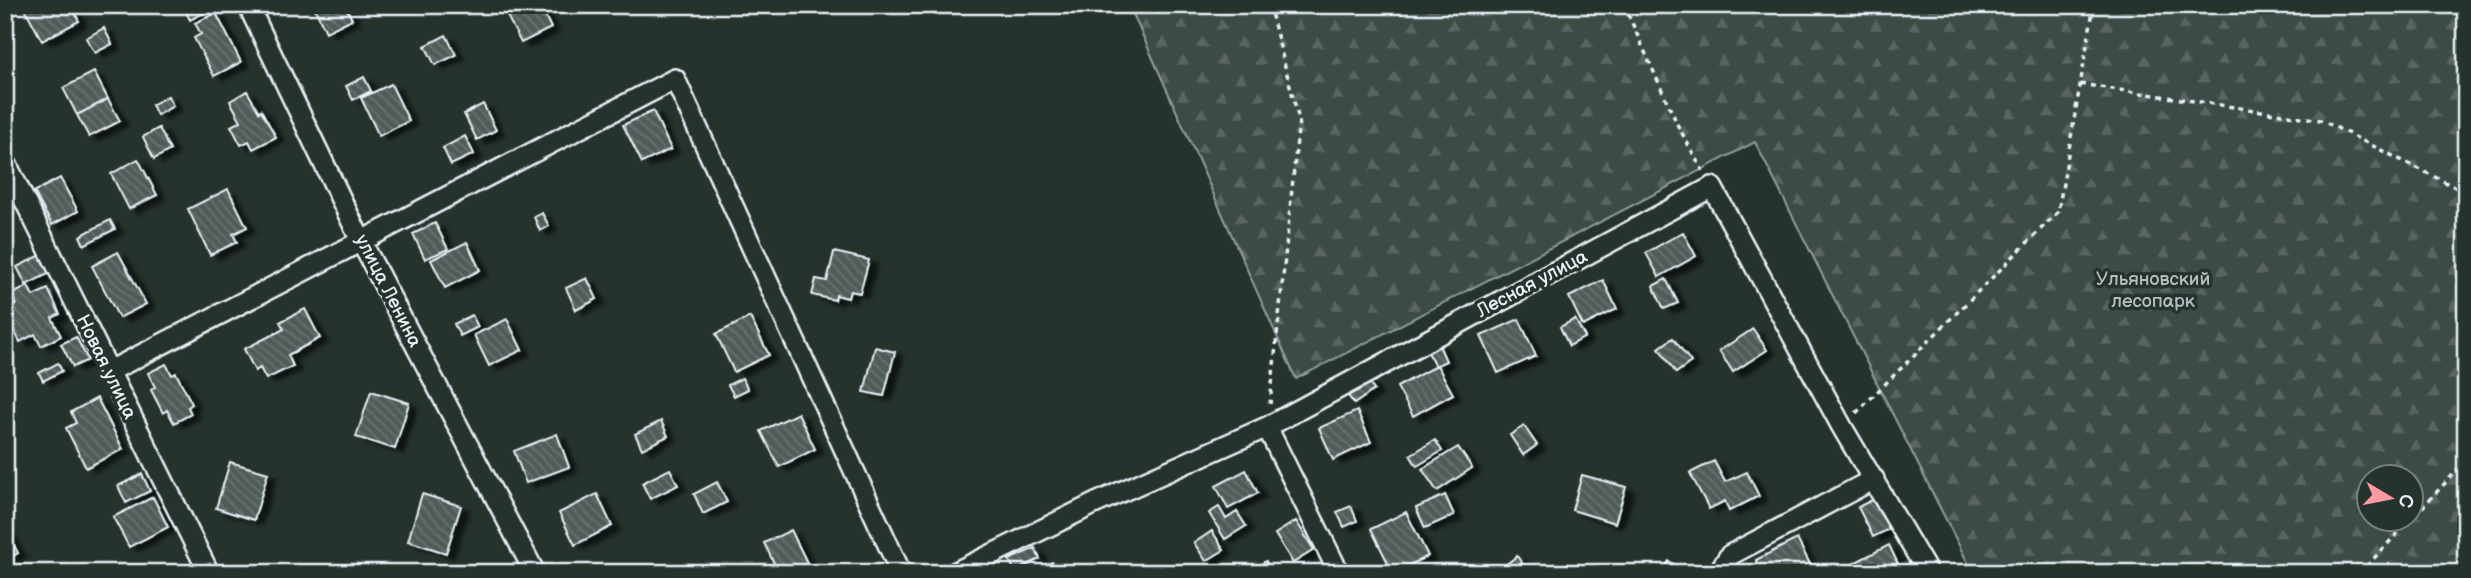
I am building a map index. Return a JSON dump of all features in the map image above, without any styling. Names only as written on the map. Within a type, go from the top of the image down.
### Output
[{"type":"street","name":"улица Ленина","points":[[248,5],[362,243],[535,573]]},
{"type":"street","points":[[108,372],[675,79],[901,573]]},
{"type":"street","name":"Новая улица","points":[[5,161],[209,573]]},
{"type":"street","points":[[1712,187],[1842,427],[1928,573]]},
{"type":"street","name":"Лесная улица","points":[[954,573],[1096,503],[1267,427],[1712,187]]},
{"type":"street","points":[[1267,427],[1339,573]]},
{"type":"street","points":[[1718,573],[1730,555],[1874,479]]},
{"type":"path","points":[[1267,427],[1299,120],[1269,5]]},
{"type":"path","points":[[1624,5],[1678,126],[1712,187]]},
{"type":"path","points":[[1842,427],[2058,212],[2094,5]]},
{"type":"path","points":[[2080,84],[2321,120],[2455,187],[2466,199]]},
{"type":"path","points":[[2361,573],[2466,461]]},
{"type":"green space","name":"Ульяновский лесопарк","points":[[1129,5],[2466,5],[2466,573],[1973,573],[1755,142],[1296,379]]},
{"type":"building","points":[[23,5],[71,5],[79,21],[42,41]]},
{"type":"building","points":[[190,5],[215,7],[190,20],[184,8]]},
{"type":"building","points":[[313,5],[345,5],[352,19],[326,32]]},
{"type":"building","points":[[508,5],[540,5],[551,28],[521,43],[503,8]]},
{"type":"building","points":[[216,13],[241,62],[214,76],[194,38],[201,34],[195,23]]},
{"type":"building","points":[[104,28],[112,44],[95,53],[86,38]]},
{"type":"building","points":[[446,35],[456,55],[435,65],[425,46]]},
{"type":"building","points":[[94,72],[108,99],[77,115],[63,88]]},
{"type":"building","points":[[364,77],[371,91],[353,100],[346,86]]},
{"type":"building","points":[[391,84],[409,121],[379,136],[361,98]]},
{"type":"building","points":[[247,91],[276,137],[253,149],[249,141],[241,145],[231,126],[241,121],[230,101]]},
{"type":"building","points":[[168,96],[173,106],[157,115],[152,105]]},
{"type":"building","points":[[108,99],[120,121],[89,137],[77,115]]},
{"type":"building","points":[[483,104],[496,130],[477,140],[464,114]]},
{"type":"building","points":[[653,111],[671,149],[642,163],[623,125]]},
{"type":"building","points":[[159,128],[170,150],[154,159],[143,137]]},
{"type":"building","points":[[465,136],[474,154],[451,165],[443,148]]},
{"type":"building","points":[[138,159],[157,195],[129,209],[111,174]]},
{"type":"building","points":[[60,178],[78,211],[52,225],[34,192]]},
{"type":"building","points":[[228,189],[247,227],[233,234],[237,242],[210,255],[188,209]]},
{"type":"building","points":[[542,213],[549,226],[540,231],[534,217]]},
{"type":"building","points":[[110,220],[115,229],[84,245],[80,236]]},
{"type":"building","points":[[435,223],[448,249],[425,259],[413,234]]},
{"type":"building","points":[[1683,232],[1696,256],[1659,277],[1646,253]]},
{"type":"building","points":[[467,242],[480,270],[445,288],[431,260]]},
{"type":"building","points":[[118,252],[146,304],[119,318],[92,266]]},
{"type":"building","points":[[834,252],[869,260],[860,293],[850,291],[848,298],[836,295],[835,300],[812,295],[816,279],[827,281]]},
{"type":"building","points":[[43,254],[52,272],[26,285],[17,267]]},
{"type":"building","points":[[587,278],[597,299],[576,310],[566,288]]},
{"type":"building","points":[[1666,279],[1678,303],[1664,309],[1653,286]]},
{"type":"building","points":[[1603,280],[1617,309],[1583,326],[1569,297]]},
{"type":"building","points":[[28,286],[33,296],[48,289],[60,314],[52,318],[61,336],[41,346],[35,334],[20,342],[5,313],[5,310],[16,305],[11,295]]},
{"type":"building","points":[[305,309],[320,338],[288,355],[293,366],[266,379],[260,368],[255,371],[244,349],[284,329],[280,322]]},
{"type":"building","points":[[472,315],[478,327],[460,336],[454,324]]},
{"type":"building","points":[[750,317],[769,355],[734,372],[716,334]]},
{"type":"building","points":[[507,319],[522,350],[489,366],[474,335]]},
{"type":"building","points":[[1519,319],[1536,356],[1498,373],[1481,336]]},
{"type":"building","points":[[1575,319],[1585,337],[1569,346],[1560,327]]},
{"type":"building","points":[[1753,329],[1767,350],[1733,372],[1719,351]]},
{"type":"building","points":[[76,337],[88,360],[73,367],[61,344]]},
{"type":"building","points":[[1673,338],[1691,362],[1676,373],[1659,348]]},
{"type":"building","points":[[1438,343],[1446,361],[1435,366],[1426,348]]},
{"type":"building","points":[[875,347],[895,352],[884,396],[864,392]]},
{"type":"building","points":[[58,363],[62,371],[43,381],[39,373]]},
{"type":"building","points":[[166,364],[172,375],[176,373],[192,404],[188,407],[191,414],[174,423],[167,410],[163,413],[151,390],[155,387],[148,373]]},
{"type":"building","points":[[1437,365],[1453,394],[1413,416],[1397,387]]},
{"type":"building","points":[[1365,377],[1374,390],[1354,404],[1345,391]]},
{"type":"building","points":[[742,378],[748,389],[734,396],[728,385]]},
{"type":"building","points":[[371,391],[409,403],[395,449],[356,437]]},
{"type":"building","points":[[97,398],[123,449],[86,468],[66,428],[76,423],[71,412]]},
{"type":"building","points":[[1357,411],[1371,442],[1333,460],[1319,428]]},
{"type":"building","points":[[798,413],[815,449],[779,467],[761,431]]},
{"type":"building","points":[[661,421],[668,436],[642,449],[635,434]]},
{"type":"building","points":[[1524,426],[1537,445],[1523,455],[1510,435]]},
{"type":"building","points":[[557,434],[569,467],[526,483],[514,451]]},
{"type":"building","points":[[1435,440],[1442,451],[1417,466],[1410,455]]},
{"type":"building","points":[[1458,447],[1472,468],[1437,491],[1422,469]]},
{"type":"building","points":[[1714,461],[1725,482],[1747,472],[1759,496],[1729,511],[1725,501],[1709,509],[1690,473]]},
{"type":"building","points":[[230,462],[268,473],[254,520],[216,508]]},
{"type":"building","points":[[670,469],[678,485],[650,499],[642,483]]},
{"type":"building","points":[[1246,470],[1258,493],[1228,509],[1216,486]]},
{"type":"building","points":[[142,474],[150,491],[126,503],[118,486]]},
{"type":"building","points":[[1582,475],[1626,487],[1615,523],[1572,510]]},
{"type":"building","points":[[717,482],[727,502],[703,514],[694,494]]},
{"type":"building","points":[[422,494],[461,506],[446,553],[408,541]]},
{"type":"building","points":[[597,494],[612,526],[575,545],[559,513]]},
{"type":"building","points":[[1445,495],[1454,515],[1425,528],[1416,508]]},
{"type":"building","points":[[153,497],[168,527],[129,547],[113,517]]},
{"type":"building","points":[[1878,497],[1893,527],[1873,537],[1858,507]]},
{"type":"building","points":[[1351,506],[1357,521],[1344,527],[1337,512]]},
{"type":"building","points":[[1219,507],[1226,519],[1237,512],[1246,526],[1225,539],[1209,513]]},
{"type":"building","points":[[1406,512],[1428,556],[1393,573],[1371,529]]},
{"type":"building","points":[[1296,521],[1314,550],[1293,563],[1275,534]]},
{"type":"building","points":[[5,528],[18,553],[5,560]]},
{"type":"building","points":[[791,530],[811,571],[808,573],[779,573],[764,543]]},
{"type":"building","points":[[1212,531],[1224,550],[1206,561],[1194,543]]},
{"type":"building","points":[[1797,539],[1811,566],[1799,573],[1762,573],[1756,560]]},
{"type":"building","points":[[1889,545],[1898,564],[1881,573],[1859,573],[1854,563]]},
{"type":"building","points":[[1035,548],[1040,559],[1015,571],[1009,560]]},
{"type":"building","points":[[1517,556],[1529,573],[1495,573]]},
{"type":"building","points":[[1266,561],[1272,573],[1247,573]]},
{"type":"building","points":[[1669,561],[1688,573],[1662,573]]},
{"type":"building","points":[[1052,562],[1058,573],[1030,573]]}]
